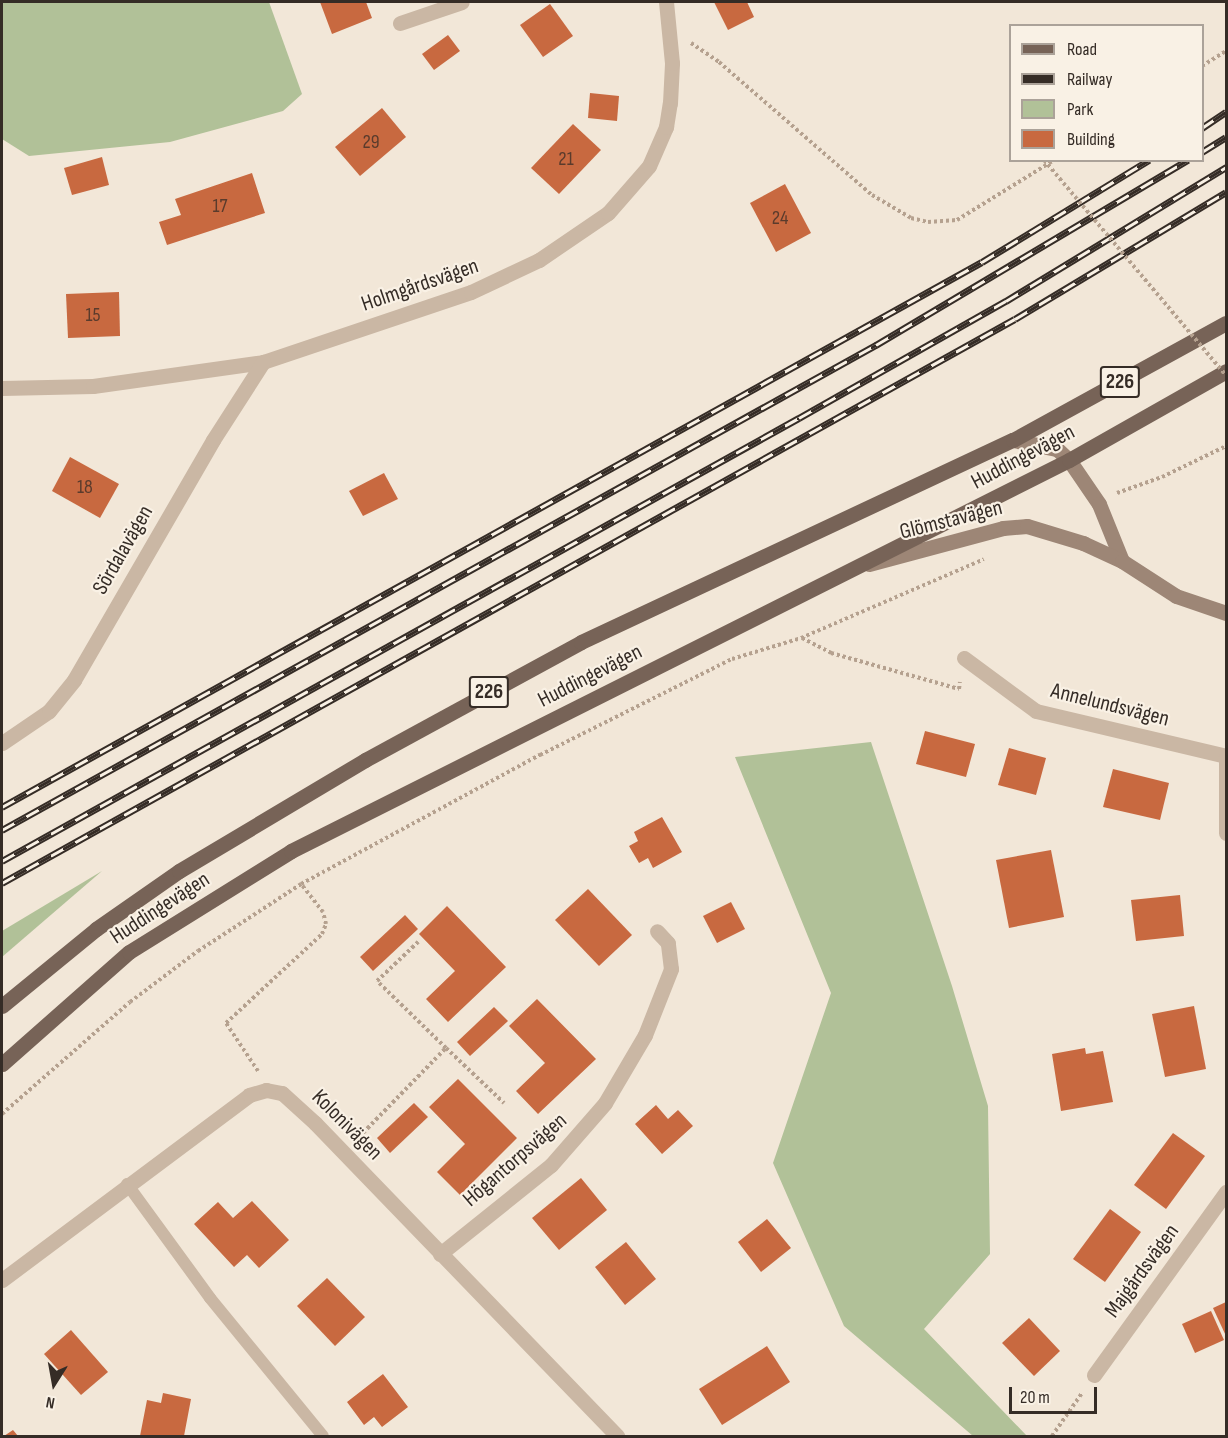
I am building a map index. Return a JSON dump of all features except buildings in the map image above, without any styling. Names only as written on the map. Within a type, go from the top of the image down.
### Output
[{"type":"main road","name":"Huddingevägen","points":[[2,1006],[96,929],[179,871],[365,760],[581,642],[1013,440],[1227,323]]},
{"type":"main road","name":"Huddingevägen","points":[[2,1064],[129,952],[291,851],[1069,460],[1227,373]]},
{"type":"main road","points":[[1013,440],[1057,449],[1069,460],[1099,504],[1122,561]]},
{"type":"main road","name":"Glömstavägen","points":[[857,568],[1004,528],[1027,526],[1051,531],[1122,561],[1176,596],[1227,614]]},
{"type":"street","points":[[400,23],[462,2]]},
{"type":"street","name":"Holmgårdsvägen","points":[[2,388],[93,386],[263,362],[496,282],[582,234],[632,190],[660,143],[670,103],[670,44],[666,2]]},
{"type":"street","name":"Sördalavägen","points":[[2,742],[49,711],[74,680],[213,440],[263,362]]},
{"type":"street","name":"Annelundsvägen","points":[[964,658],[1036,711],[1226,756]]},
{"type":"street","points":[[1226,756],[1227,833]]},
{"type":"street","name":"Högantorpsvägen","points":[[440,1254],[551,1165],[605,1103],[645,1035],[671,969],[668,943],[657,931]]},
{"type":"street","points":[[2,1280],[127,1184],[249,1095],[266,1090]]},
{"type":"street","name":"Kolonivägen","points":[[266,1090],[288,1098],[344,1152],[617,1437]]},
{"type":"street","name":"Majgårdsvägen","points":[[1094,1375],[1227,1192]]},
{"type":"lane","points":[[127,1184],[210,1298],[323,1437]]},
{"type":"path","points":[[670,44],[695,43],[872,195],[911,218],[928,222],[957,220],[1051,162]]},
{"type":"path","points":[[1204,65],[1227,51]]},
{"type":"path","points":[[1046,162],[1227,373]]},
{"type":"path","points":[[1099,504],[1130,486],[1162,477],[1227,446]]},
{"type":"path","points":[[2,1114],[130,1002],[198,951],[301,884],[540,755],[732,659],[801,638],[990,556]]},
{"type":"path","points":[[801,638],[831,653],[959,689],[964,658]]},
{"type":"path","points":[[266,1090],[258,1071],[226,1023],[322,934],[326,924],[322,912],[301,884]]},
{"type":"path","points":[[418,942],[377,981],[504,1103]]},
{"type":"path","points":[[344,1152],[446,1048]]},
{"type":"path","points":[[1052,1437],[1094,1375]]},
{"type":"green space","points":[[2,2],[269,2],[302,94],[283,111],[170,142],[29,156],[2,139]]},
{"type":"green space","points":[[871,742],[952,986],[988,1106],[990,1254],[924,1329],[1027,1436],[973,1436],[844,1326],[773,1163],[831,993],[735,757]]},
{"type":"green space","points":[[102,871],[2,957],[2,931]]},
{"type":"railway","points":[[1204,127],[1226,112]]},
{"type":"railway","points":[[1204,151],[1226,137]]},
{"type":"railway","points":[[2,807],[982,262],[1146,162]]},
{"type":"railway","points":[[2,830],[876,345],[1185,162]]},
{"type":"railway","points":[[2,861],[1006,301],[1226,167]]},
{"type":"railway","points":[[2,883],[1015,319],[1226,192]]}]
